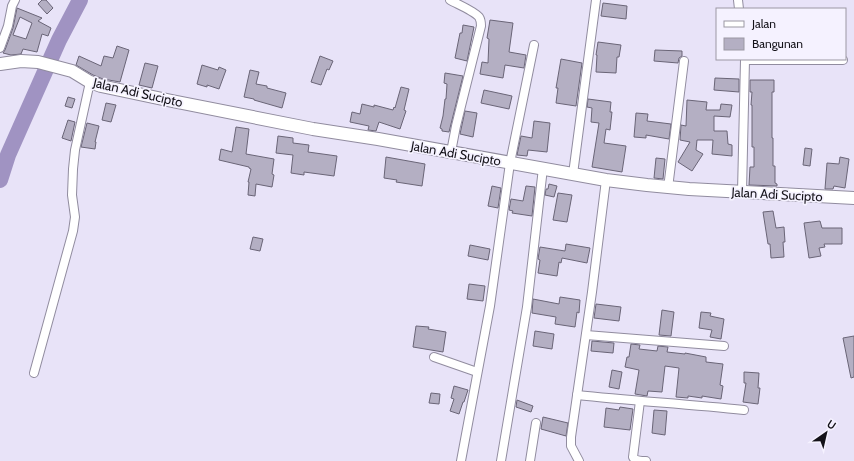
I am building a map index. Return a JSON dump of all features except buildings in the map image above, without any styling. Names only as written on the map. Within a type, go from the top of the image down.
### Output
[{"type":"street","points":[[0,48],[15,0]]},
{"type":"street","points":[[450,0],[479,17],[481,21],[451,152]]},
{"type":"street","points":[[467,0],[468,10]]},
{"type":"street","points":[[573,174],[596,0]]},
{"type":"street","points":[[461,461],[490,306],[510,163],[534,45]]},
{"type":"street","points":[[742,192],[745,60],[843,60]]},
{"type":"street","name":"Jalan Adi Sucipto","points":[[0,64],[21,61],[38,62],[66,69],[79,74],[90,82],[101,86],[172,101],[313,129],[606,180],[668,188],[854,198]]},
{"type":"street","points":[[668,188],[684,61]]},
{"type":"street","points":[[34,372],[73,232],[75,217],[72,195],[75,150],[90,82]]},
{"type":"street","points":[[502,461],[527,307],[543,168]]},
{"type":"street","points":[[579,461],[571,446],[571,437],[606,180]]},
{"type":"street","points":[[586,335],[724,346]]},
{"type":"street","points":[[434,357],[477,372]]},
{"type":"street","points":[[577,395],[640,402],[695,405],[744,410]]},
{"type":"street","points":[[640,402],[633,457],[637,460],[646,461]]},
{"type":"street","points":[[530,461],[536,423]]},
{"type":"waterway","points":[[0,180],[8,155],[59,40],[80,0]]}]
